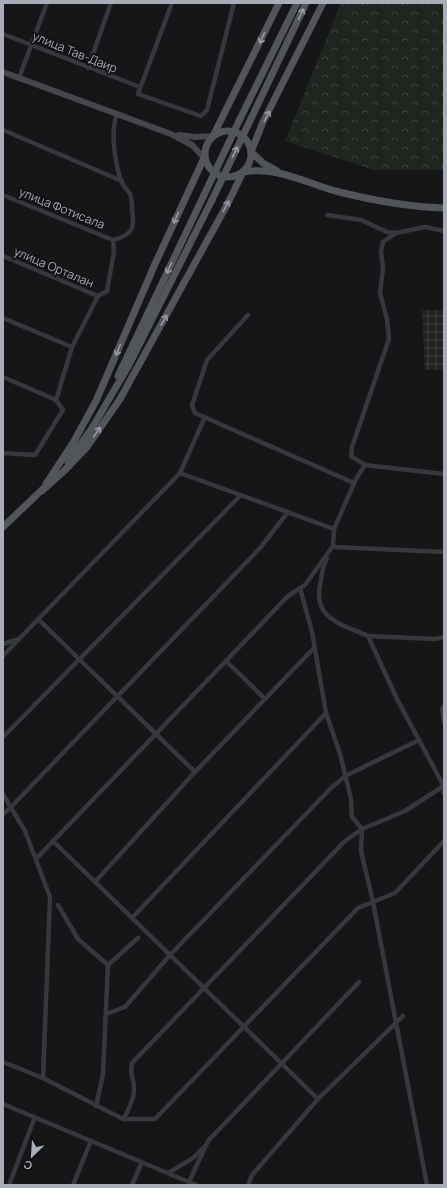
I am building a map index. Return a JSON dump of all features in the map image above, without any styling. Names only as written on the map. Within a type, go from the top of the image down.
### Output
[{"type":"main road","points":[[42,490],[73,443],[96,401],[155,264],[204,158],[206,144],[213,136],[279,3]]},
{"type":"main road","points":[[108,400],[124,361],[297,3]]},
{"type":"main road","points":[[42,490],[84,440],[129,365],[212,200],[306,3]]},
{"type":"main road","points":[[3,527],[64,471],[87,447],[120,399],[248,165],[251,152],[264,122],[323,3]]},
{"type":"main road","points":[[3,72],[171,134],[192,145],[204,158],[208,167],[217,175],[229,178],[243,172],[260,170],[285,174]]},
{"type":"main road","points":[[171,134],[195,137],[213,136],[224,131],[239,134],[246,139],[251,152],[263,163],[285,174],[333,190],[369,199],[444,208]]},
{"type":"street","points":[[19,78],[46,3]]},
{"type":"street","points":[[88,68],[111,3]]},
{"type":"street","points":[[172,3],[138,94],[201,116],[207,110],[234,3]]},
{"type":"street","name":"улица Тав-Даир","points":[[3,34],[140,88]]},
{"type":"street","points":[[56,400],[72,347],[98,296],[107,291],[114,252],[113,240],[122,238],[130,232],[134,223],[131,196],[122,181],[113,140],[114,121],[117,114]]},
{"type":"street","points":[[3,130],[122,181]]},
{"type":"street","name":"улица Фотисала","points":[[3,195],[113,240]]},
{"type":"street","points":[[327,215],[361,220],[387,232],[425,227],[444,231]]},
{"type":"street","points":[[396,232],[383,242],[381,252],[383,269],[380,293],[387,319],[389,339],[352,447],[351,456],[365,465],[444,474]]},
{"type":"street","name":"улица Орталан","points":[[3,256],[98,296]]},
{"type":"street","points":[[248,315],[207,360],[192,405],[195,413],[354,483]]},
{"type":"street","points":[[3,318],[72,347]]},
{"type":"street","points":[[3,377],[56,400],[62,410],[35,456],[3,453]]},
{"type":"street","points":[[3,656],[180,473],[206,417]]},
{"type":"street","points":[[365,465],[354,483],[334,529],[333,546],[325,562],[317,594],[321,609],[332,619],[368,636],[435,639],[444,637]]},
{"type":"street","points":[[180,473],[334,529]]},
{"type":"street","points":[[3,737],[79,658],[241,495]]},
{"type":"street","points":[[3,814],[11,808],[260,548],[288,512]]},
{"type":"street","points":[[333,546],[444,552]]},
{"type":"street","points":[[36,859],[288,596],[306,585],[333,546]]},
{"type":"street","points":[[300,588],[314,648],[326,713],[351,799],[352,817],[362,829],[361,851],[373,902],[427,1185]]},
{"type":"street","points":[[38,619],[196,772]]},
{"type":"street","points":[[368,636],[397,700],[419,740],[444,793]]},
{"type":"street","points":[[3,644],[19,639]]},
{"type":"street","points":[[95,882],[196,772],[314,648]]},
{"type":"street","points":[[226,661],[265,699]]},
{"type":"street","points":[[444,706],[442,709],[444,722]]},
{"type":"street","points":[[132,918],[326,713]]},
{"type":"street","points":[[106,1014],[125,1007],[170,955],[330,788],[345,776],[419,740]]},
{"type":"street","points":[[123,1119],[127,1113],[135,1088],[130,1075],[132,1064],[345,841],[362,829],[405,811],[442,787]]},
{"type":"street","points":[[3,794],[5,801],[25,831],[50,897],[43,1078]]},
{"type":"street","points":[[53,841],[318,1099]]},
{"type":"street","points":[[3,1062],[43,1078],[123,1119],[155,1120],[243,1026],[358,908],[395,892],[444,841]]},
{"type":"street","points":[[58,905],[78,939],[108,964]]},
{"type":"street","points":[[96,1106],[103,1074],[108,964],[138,938]]},
{"type":"street","points":[[168,1173],[193,1158],[359,982]]},
{"type":"street","points":[[248,1185],[252,1176],[318,1099],[403,1016]]},
{"type":"street","points":[[3,1104],[196,1185]]},
{"type":"street","points":[[9,1185],[35,1117]]},
{"type":"street","points":[[73,1185],[91,1141]]},
{"type":"street","points":[[189,1182],[208,1141]]},
{"type":"street","points":[[132,1185],[142,1162]]},
{"type":"shaded area","points":[[422,310],[444,310],[444,370],[425,370]]},
{"type":"green space","points":[[341,3],[444,3],[444,170],[373,170],[285,141]]}]
